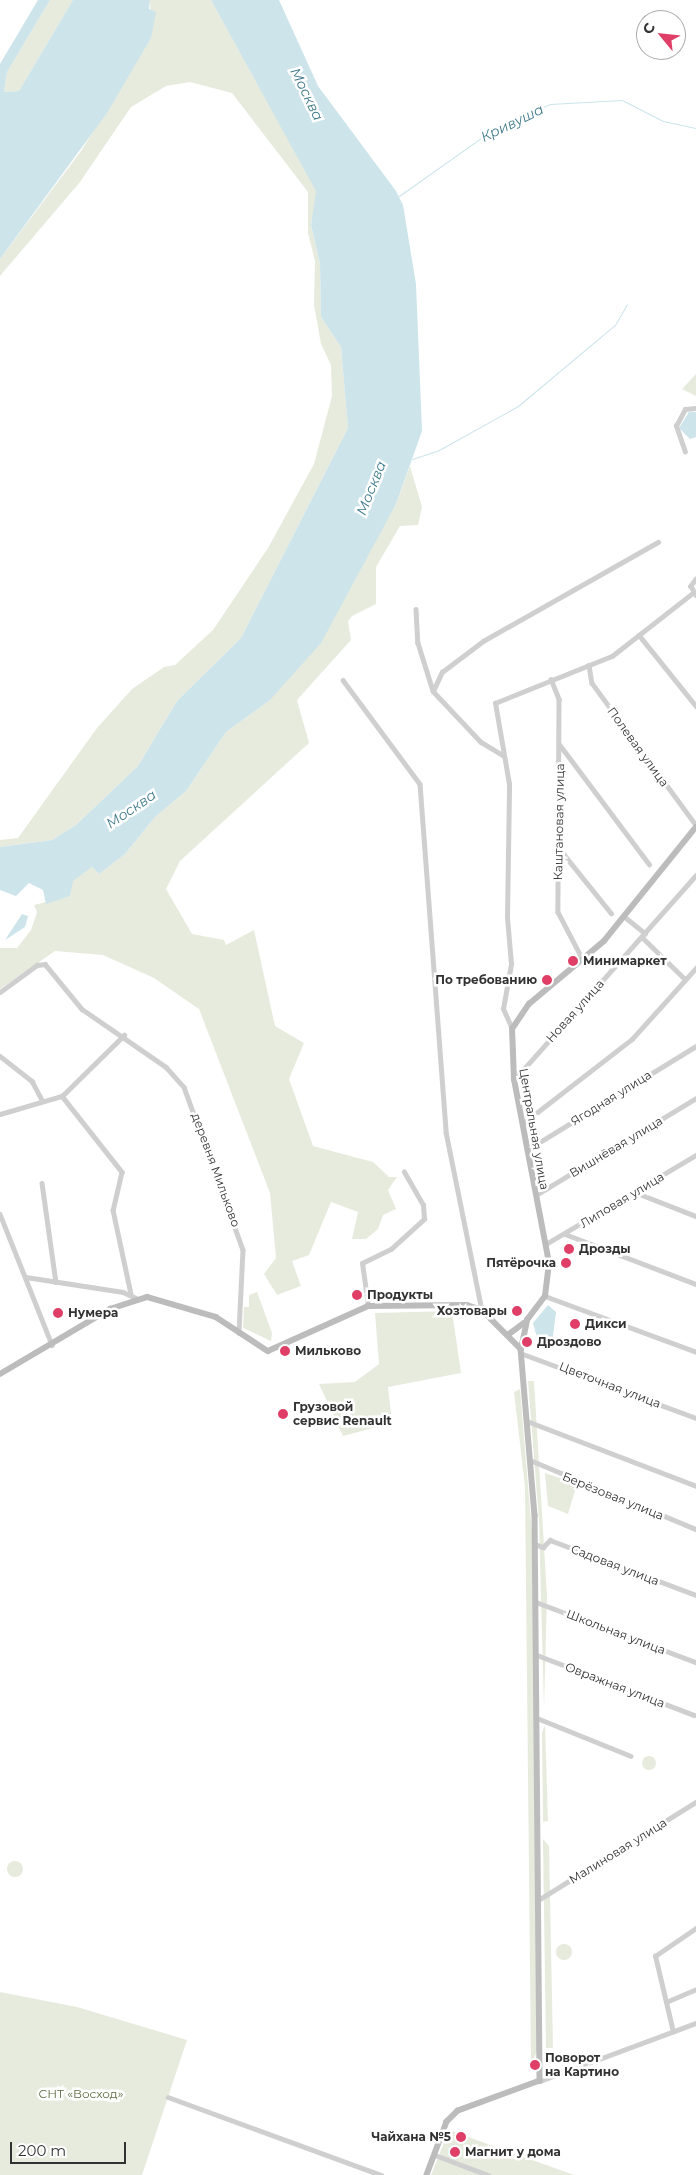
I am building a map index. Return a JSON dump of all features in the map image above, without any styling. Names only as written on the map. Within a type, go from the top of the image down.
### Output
[{"type":"street","points":[[685,452],[676,426],[685,410],[696,408]]},
{"type":"street","points":[[433,692],[442,672],[483,641],[658,542]]},
{"type":"street","points":[[512,1029],[504,1009],[511,964],[507,933],[509,784],[494,703],[612,656],[695,594],[691,586],[696,579]]},
{"type":"street","points":[[416,609],[418,643],[433,692],[481,742],[504,756]]},
{"type":"street","points":[[639,635],[696,706]]},
{"type":"street","name":"Полевая улица","points":[[589,665],[592,683],[696,826]]},
{"type":"street","name":"Каштановая улица","points":[[552,679],[560,699],[559,918],[583,960]]},
{"type":"street","points":[[343,680],[420,784],[444,1116],[482,1310]]},
{"type":"street","points":[[560,745],[649,864]]},
{"type":"street","points":[[512,1029],[529,1004],[583,960],[625,917],[696,826]]},
{"type":"street","points":[[558,847],[611,913]]},
{"type":"street","name":"Новая улица","points":[[514,1080],[696,875]]},
{"type":"street","points":[[625,917],[685,979]]},
{"type":"street","name":"деревня Мильково","points":[[0,992],[45,964],[82,1009],[124,1035],[166,1067],[184,1087],[196,1114],[243,1250],[239,1333]]},
{"type":"street","points":[[522,1124],[632,1039],[695,970]]},
{"type":"street","name":"Центральная улица","points":[[512,1029],[514,1080],[546,1244],[545,1296]]},
{"type":"street","points":[[0,1114],[42,1100],[62,1096],[124,1035]]},
{"type":"street","name":"Ягодная улица","points":[[527,1150],[696,1046]]},
{"type":"street","points":[[0,1056],[32,1081],[42,1100]]},
{"type":"street","points":[[62,1096],[122,1172],[113,1210],[133,1296]]},
{"type":"street","name":"Вишнёвая улица","points":[[536,1195],[696,1098]]},
{"type":"street","name":"Липовая улица","points":[[546,1244],[637,1192],[696,1155]]},
{"type":"street","points":[[368,1306],[362,1263],[391,1249],[424,1219],[423,1206],[404,1172]]},
{"type":"street","points":[[42,1182],[52,1277],[60,1283]]},
{"type":"street","points":[[637,1192],[696,1216]]},
{"type":"street","points":[[0,1214],[52,1344]]},
{"type":"street","points":[[565,1234],[696,1284]]},
{"type":"street","points":[[26,1278],[133,1296],[202,1311],[264,1350],[281,1348],[368,1306],[467,1305],[482,1310],[508,1334],[522,1352]]},
{"type":"street","points":[[0,1374],[133,1296]]},
{"type":"street","points":[[508,1334],[527,1320],[545,1296],[696,1352]]},
{"type":"street","points":[[527,1320],[522,1352],[535,1544],[540,1899],[540,2081]]},
{"type":"street","name":"Цветочная улица","points":[[522,1352],[696,1418]]},
{"type":"street","points":[[527,1422],[696,1486]]},
{"type":"street","name":"Берёзовая улица","points":[[530,1460],[696,1529]]},
{"type":"street","name":"Садовая улица","points":[[535,1544],[542,1546],[550,1540],[696,1595]]},
{"type":"street","name":"Школьная улица","points":[[536,1602],[696,1662]]},
{"type":"street","name":"Овражная улица","points":[[537,1655],[694,1715]]},
{"type":"street","points":[[537,1718],[631,1756]]},
{"type":"street","name":"Малиновая улица","points":[[540,1899],[696,1802]]},
{"type":"street","points":[[673,2032],[657,1952],[696,1928]]},
{"type":"street","points":[[666,2002],[696,1989]]},
{"type":"street","points":[[427,2175],[447,2122],[458,2111],[696,2023]]},
{"type":"street","points":[[168,2097],[381,2175]]},
{"type":"street","points":[[435,2155],[488,2175]]},
{"type":"green space","points":[[50,0],[73,0],[19,91],[4,92],[7,72]]},
{"type":"green space","points":[[150,0],[211,0],[317,191],[311,225],[320,264],[321,317],[341,347],[348,428],[241,638],[177,701],[138,766],[76,825],[52,840],[0,847],[0,840],[18,838],[97,728],[132,689],[164,667],[175,665],[213,630],[268,548],[314,464],[332,396],[331,365],[321,344],[314,305],[315,261],[308,233],[308,192],[232,93],[190,82],[166,86],[131,107],[80,182],[0,276],[0,259],[81,151],[151,38]]},
{"type":"green space","points":[[696,374],[696,396],[682,389]]},
{"type":"green space","points":[[410,466],[422,507],[418,525],[400,526],[376,567],[376,604],[352,616],[348,621],[351,640],[297,700],[309,743],[180,861],[166,889],[192,934],[224,940],[226,945],[254,930],[275,1026],[304,1043],[289,1079],[313,1146],[373,1162],[389,1177],[397,1177],[388,1190],[396,1209],[383,1215],[378,1229],[366,1239],[352,1239],[358,1212],[331,1202],[309,1255],[292,1261],[301,1286],[277,1295],[264,1274],[276,1258],[270,1193],[199,1009],[154,978],[103,955],[55,951],[0,989],[0,948],[17,948],[31,930],[37,912],[34,905],[70,896],[72,881],[92,867],[99,874],[125,854],[155,817],[186,791],[226,732],[270,700],[358,568],[396,504]]},
{"type":"green space","points":[[257,1292],[272,1333],[271,1341],[243,1328],[244,1307],[249,1307],[249,1295]]},
{"type":"green space","points":[[452,1311],[461,1373],[388,1387],[392,1423],[343,1436],[319,1384],[355,1382],[379,1364],[375,1313]]},
{"type":"green space","points":[[528,1381],[534,1381],[547,1596],[544,1710],[539,1521]]},
{"type":"green space","points":[[520,1389],[532,1533],[538,2050],[531,2064],[525,1487],[514,1392]]},
{"type":"green space","points":[[545,1473],[577,1484],[568,1514],[548,1506]]},
{"type":"green space","points":[[545,1725],[548,1821],[543,1822],[542,1733]]},
{"type":"green space","points":[[649,1756],[654,1758],[656,1763],[654,1768],[649,1770],[644,1768],[642,1763],[644,1758]]},
{"type":"green space","points":[[543,1839],[549,1846],[553,2048],[546,2048]]},
{"type":"green space","points":[[15,1861],[21,1863],[23,1869],[21,1875],[15,1877],[9,1875],[7,1869],[9,1863]]},
{"type":"green space","points":[[564,1944],[572,1952],[564,1960],[556,1952]]},
{"type":"green space","name":"СНТ «Восход»","points":[[0,1992],[77,2007],[187,2040],[142,2175],[0,2175]]},
{"type":"green space","points":[[449,2130],[574,2175],[431,2175]]},
{"type":"water","points":[[38,0],[50,0],[7,72],[4,92],[19,91],[73,0],[150,0],[149,9],[156,12],[151,38],[107,113],[0,259],[0,64]]},
{"type":"water","name":"Москва","points":[[211,0],[279,0],[318,86],[396,191],[403,205],[416,284],[422,431],[396,504],[321,643],[270,700],[226,732],[186,791],[155,817],[125,854],[99,874],[92,867],[73,881],[70,896],[46,904],[43,890],[29,883],[16,896],[0,890],[0,847],[52,840],[76,825],[138,766],[177,701],[241,638],[348,428],[341,347],[321,317],[320,264],[311,225],[316,191]]},
{"type":"water","points":[[689,412],[696,412],[696,437],[690,439],[679,428]]},
{"type":"water","points":[[22,914],[28,916],[25,927],[5,940]]},
{"type":"water","points":[[548,1305],[556,1312],[552,1343],[539,1345],[533,1323]]},
{"type":"waterway","name":"Кривуша","points":[[399,196],[495,128],[550,104],[622,100],[663,121],[696,128]]},
{"type":"waterway","points":[[412,459],[439,450],[518,406],[615,325],[627,304]]},
{"type":"place","name":"Минимаркет","points":[[573,961]]},
{"type":"place","name":"По требованию","points":[[547,980]]},
{"type":"place","name":"Дрозды","points":[[569,1249]]},
{"type":"place","name":"Пятёрочка","points":[[566,1263]]},
{"type":"place","name":"Продукты","points":[[357,1295]]},
{"type":"place","name":"Хозтовары","points":[[517,1311]]},
{"type":"place","name":"Нумера","points":[[58,1313]]},
{"type":"place","name":"Дикси","points":[[575,1324]]},
{"type":"place","name":"Дроздово","points":[[527,1342]]},
{"type":"place","name":"Мильково","points":[[285,1351]]},
{"type":"place","name":"Грузовой сервис Renault","points":[[283,1414]]},
{"type":"place","name":"Поворот на Картино","points":[[535,2065]]},
{"type":"place","name":"Чайхана №5","points":[[461,2137]]},
{"type":"place","name":"Магнит у дома","points":[[455,2152]]}]
